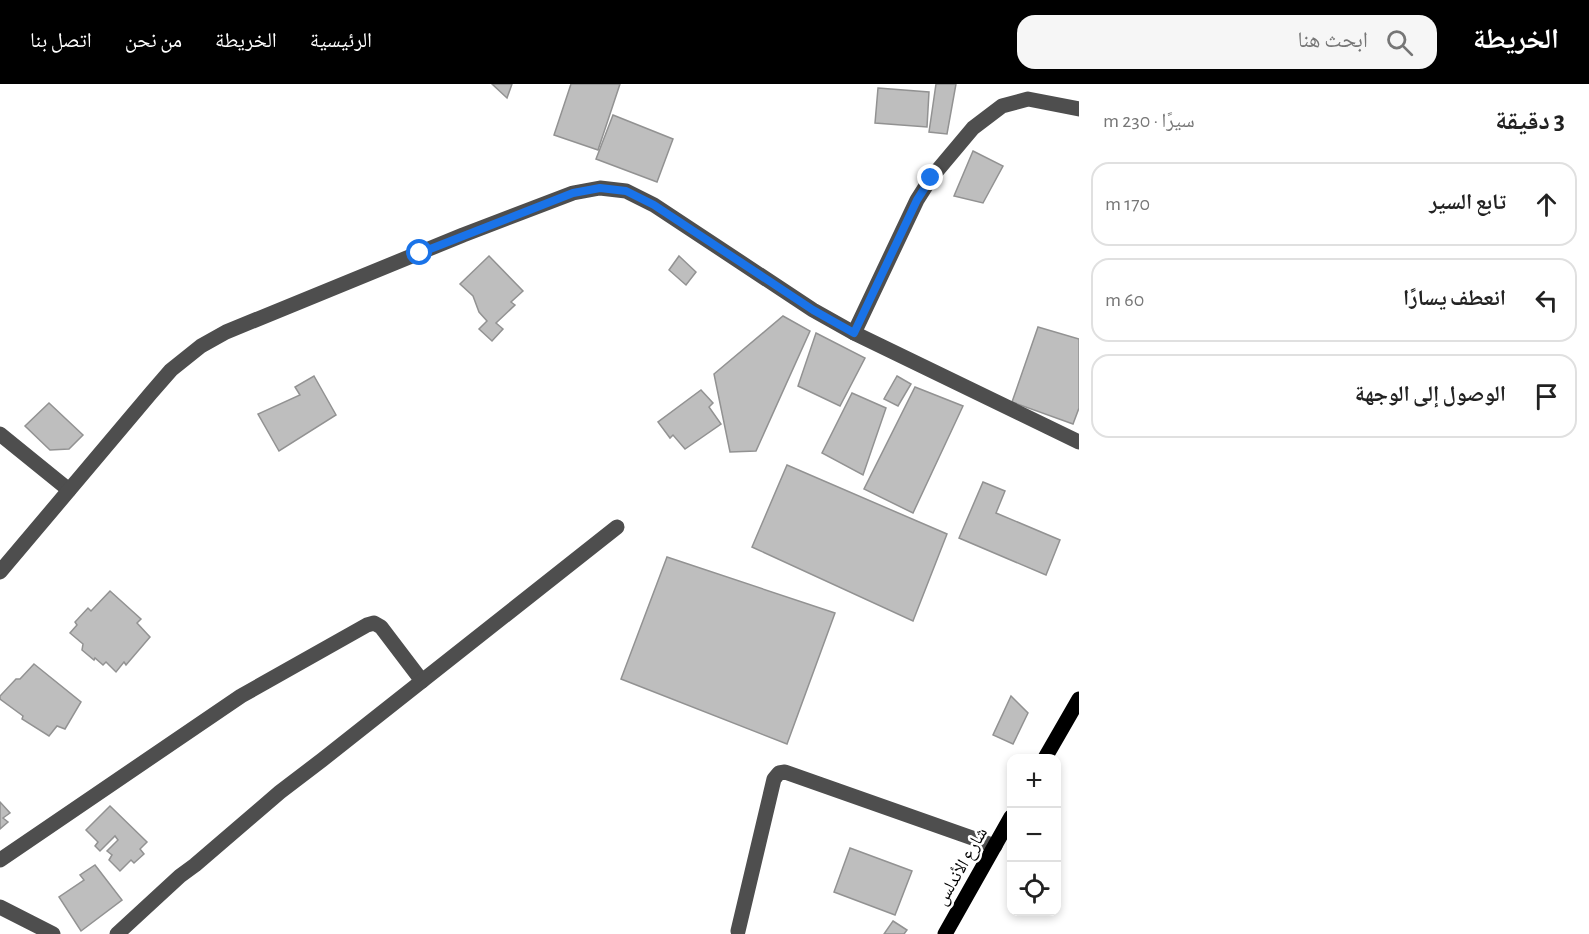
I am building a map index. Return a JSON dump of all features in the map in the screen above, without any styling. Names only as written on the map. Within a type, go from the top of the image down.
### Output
[{"type":"main road","points":[[1048,754],[1079,699]]},
{"type":"main road","name":"شارع الأندلس","points":[[945,934],[1007,824]]},
{"type":"street","points":[[854,333],[917,200],[931,178],[973,128],[1002,106],[1028,99],[1079,109]]},
{"type":"street","points":[[0,572],[171,370],[201,346],[237,328],[463,235],[573,193],[600,188],[626,191],[654,205],[813,310],[854,333],[1079,442]]},
{"type":"street","points":[[0,434],[69,490]]},
{"type":"street","points":[[117,934],[160,893],[280,792],[617,527]]},
{"type":"street","points":[[0,860],[241,696],[367,625],[374,623],[381,627],[422,681]]},
{"type":"street","points":[[738,930],[774,779],[779,773],[785,772],[995,846]]},
{"type":"street","points":[[0,907],[53,934]]},
{"type":"building","points":[[492,84],[512,84],[507,98]]},
{"type":"building","points":[[571,84],[620,84],[598,150],[554,135]]},
{"type":"building","points":[[936,84],[956,84],[947,134],[929,132]]},
{"type":"building","points":[[878,88],[929,92],[927,127],[875,123]]},
{"type":"building","points":[[613,115],[673,139],[657,182],[596,159]]},
{"type":"building","points":[[973,151],[1003,166],[983,203],[954,196]]},
{"type":"building","points":[[489,256],[523,291],[511,302],[515,305],[496,323],[503,329],[492,341],[479,329],[487,321],[479,312],[473,296],[460,284]]},
{"type":"building","points":[[679,256],[696,272],[686,285],[669,270]]},
{"type":"building","points":[[783,316],[810,331],[756,451],[730,452],[714,374]]},
{"type":"building","points":[[1038,327],[1079,339],[1079,408],[1073,424],[1012,402]]},
{"type":"building","points":[[816,333],[865,358],[840,406],[798,386]]},
{"type":"building","points":[[314,376],[336,415],[279,451],[258,414],[300,395],[295,387]]},
{"type":"building","points":[[897,376],[911,384],[898,406],[884,399]]},
{"type":"building","points":[[915,387],[963,406],[913,513],[864,489]]},
{"type":"building","points":[[701,390],[713,403],[709,407],[721,424],[685,449],[673,435],[670,438],[658,422]]},
{"type":"building","points":[[852,393],[886,408],[863,475],[822,453]]},
{"type":"building","points":[[49,403],[83,435],[69,449],[50,450],[25,426]]},
{"type":"building","points":[[787,465],[947,534],[913,621],[752,547]]},
{"type":"building","points":[[983,482],[1005,491],[996,513],[1060,540],[1046,575],[959,538]]},
{"type":"building","points":[[667,557],[835,613],[787,744],[621,679]]},
{"type":"building","points":[[110,591],[141,619],[137,623],[150,637],[126,665],[124,662],[116,672],[106,662],[103,665],[82,650],[83,644],[70,633],[77,625],[75,622],[88,608],[91,611]]},
{"type":"building","points":[[34,664],[81,702],[65,729],[57,726],[49,736],[22,719],[23,716],[0,699],[0,696],[16,679],[20,679]]},
{"type":"building","points":[[1011,696],[1028,713],[1013,744],[993,735]]},
{"type":"building","points":[[0,802],[10,813],[3,818],[8,822],[0,829]]},
{"type":"building","points":[[110,806],[147,842],[140,849],[144,854],[134,863],[131,860],[120,871],[109,860],[112,855],[107,851],[118,840],[115,836],[100,851],[95,846],[98,842],[86,830]]},
{"type":"building","points":[[850,848],[912,871],[895,915],[834,892]]},
{"type":"building","points":[[95,865],[122,900],[81,931],[59,897],[84,880],[80,875]]},
{"type":"building","points":[[893,921],[907,930],[904,934],[884,934]]},
{"type":"route","points":[[420,253],[573,193],[600,188],[626,191],[654,205],[813,310],[854,333],[917,200],[931,178]]}]
